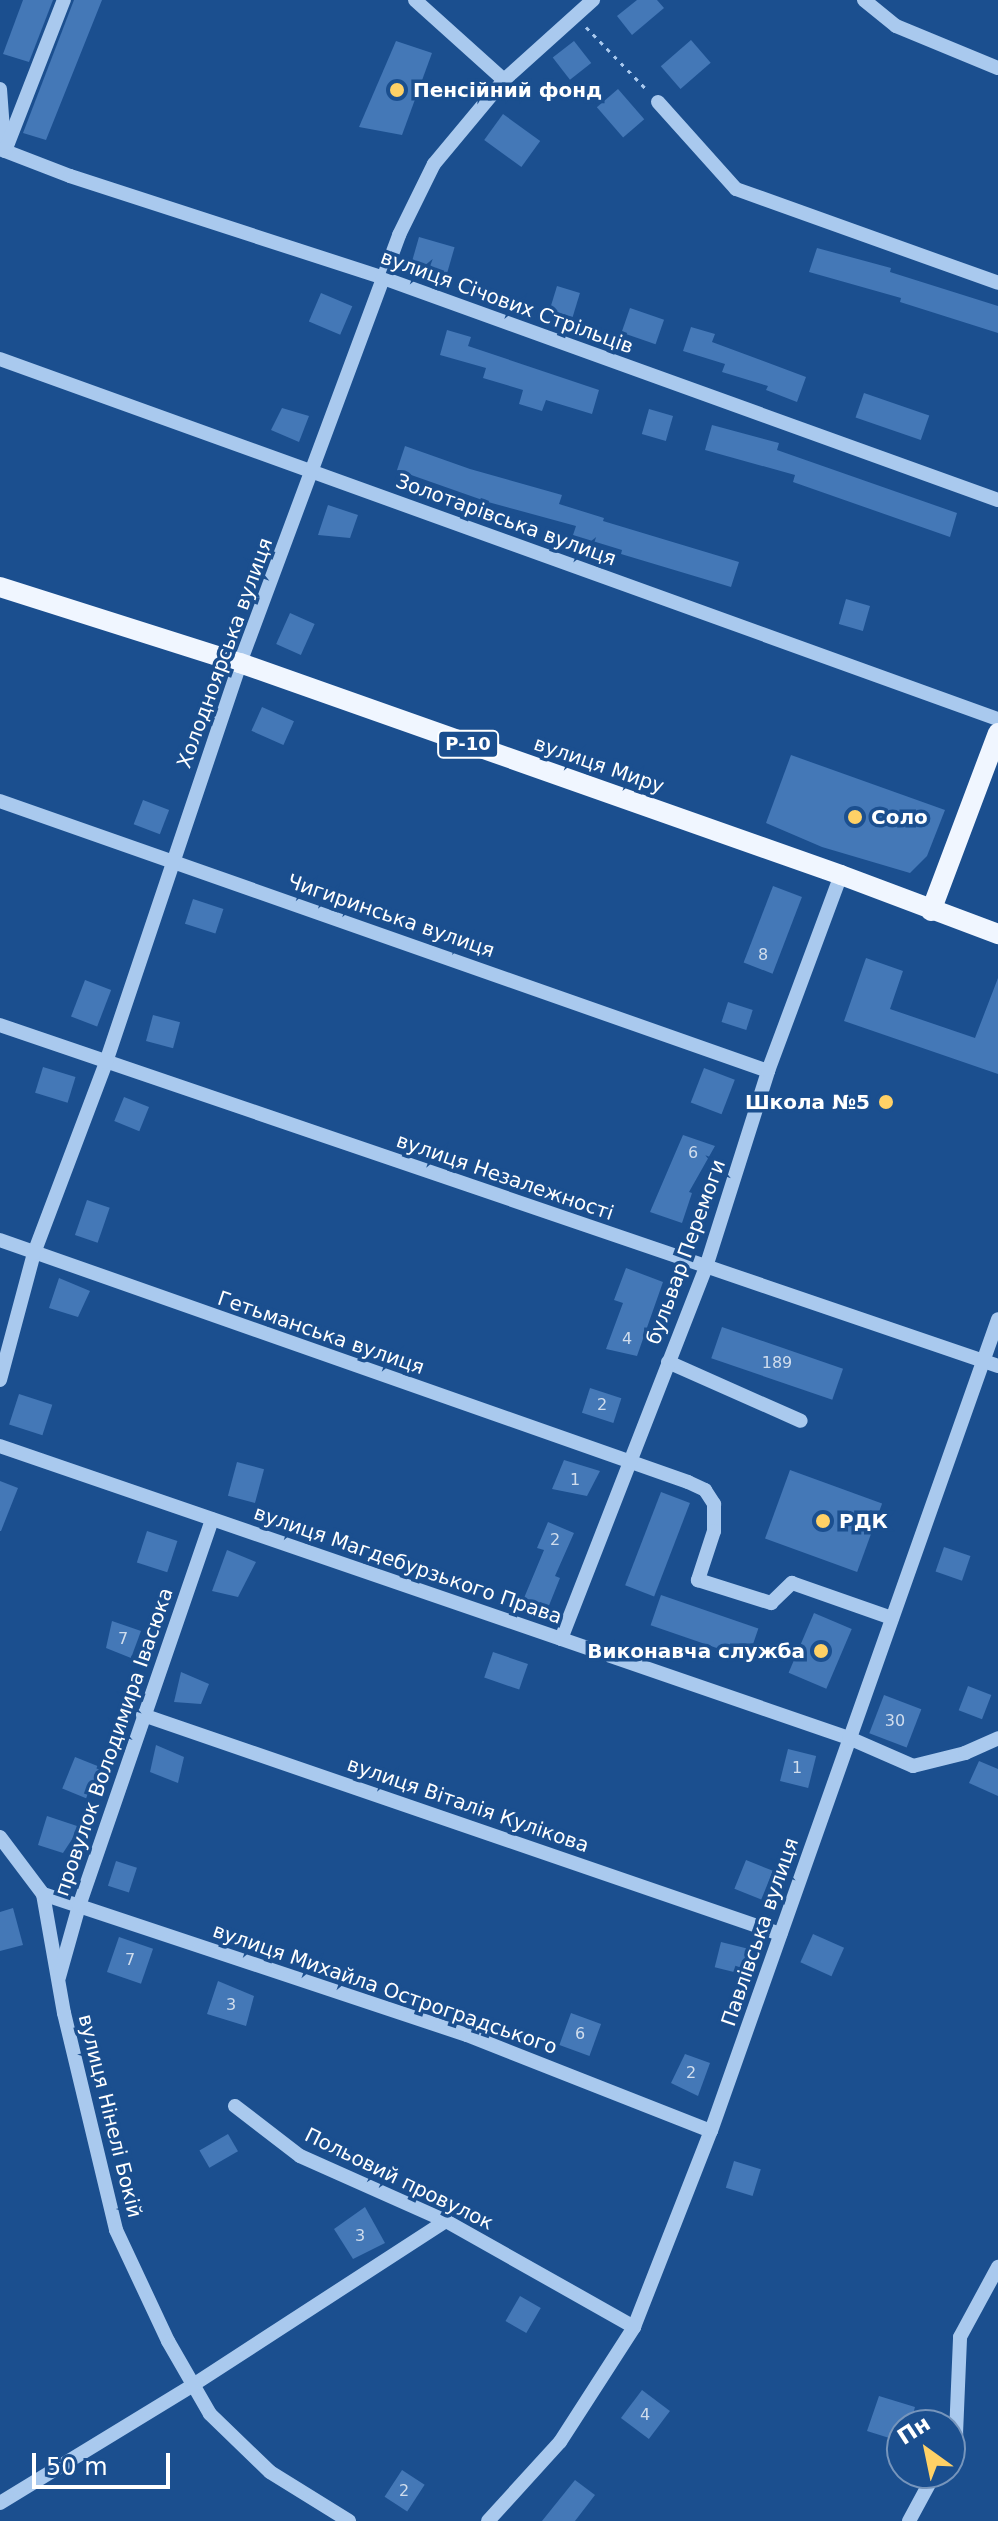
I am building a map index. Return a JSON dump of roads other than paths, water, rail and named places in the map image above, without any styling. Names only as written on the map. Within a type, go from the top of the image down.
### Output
[{"type":"main road","name":"вулиця Миру","points":[[0,587],[240,663],[841,875],[998,934]]},
{"type":"main road","points":[[931,911],[998,733]]},
{"type":"street","points":[[2,150],[64,0]]},
{"type":"street","points":[[415,0],[504,80]]},
{"type":"street","points":[[864,0],[896,26],[998,68]]},
{"type":"street","name":"Холодноярська вулиця","points":[[0,1380],[34,1253],[106,1062],[240,663],[399,235],[434,164],[504,80],[590,1]]},
{"type":"street","points":[[0,89],[2,150]]},
{"type":"street","points":[[658,102],[736,189],[998,283]]},
{"type":"street","name":"вулиця Січових Стрільців","points":[[2,150],[70,176],[383,278],[998,500]]},
{"type":"street","name":"Золотарівська вулиця","points":[[0,359],[998,719]]},
{"type":"street","name":"Чигиринська вулиця","points":[[0,801],[768,1071]]},
{"type":"street","name":"бульвар Перемоги","points":[[561,1639],[706,1267],[768,1071],[841,875]]},
{"type":"street","name":"вулиця Незалежності","points":[[0,1025],[991,1363]]},
{"type":"street","name":"Гетьманська вулиця","points":[[0,1240],[705,1490],[714,1504],[714,1531],[698,1580],[771,1603],[792,1583],[892,1618]]},
{"type":"street","name":"Павлівська вулиця","points":[[488,2521],[560,2442],[634,2327],[711,2131],[892,1618],[991,1363],[998,1319]]},
{"type":"street","points":[[668,1362],[801,1421]]},
{"type":"street","name":"вулиця Магдебурзького Права","points":[[0,1446],[849,1738],[913,1766],[965,1753],[998,1738]]},
{"type":"street","name":"провулок Володимира Івасюка","points":[[58,1980],[71,1945],[79,1906],[212,1519]]},
{"type":"street","name":"вулиця Віталія Кулікова","points":[[143,1715],[780,1934]]},
{"type":"street","name":"вулиця Нінелі Бокій","points":[[0,1837],[43,1894],[58,1980],[116,2230],[168,2341],[210,2414],[270,2472],[349,2521]]},
{"type":"street","name":"вулиця Михайла Остроградського","points":[[43,1894],[467,2035],[711,2131]]},
{"type":"street","name":"Польовий провулок","points":[[235,2106],[300,2156],[446,2221],[634,2327]]},
{"type":"street","points":[[0,2503],[193,2385],[446,2221]]},
{"type":"street","points":[[957,2409],[960,2337],[998,2267]]},
{"type":"street","points":[[909,2521],[926,2489]]},
{"type":"place","name":"Пенсійний фонд","points":[[397,90]]},
{"type":"place","name":"Соло","points":[[855,817]]},
{"type":"place","name":"Школа №5","points":[[886,1102]]},
{"type":"place","name":"РДК","points":[[823,1521]]},
{"type":"place","name":"Виконавча служба","points":[[821,1651]]}]
